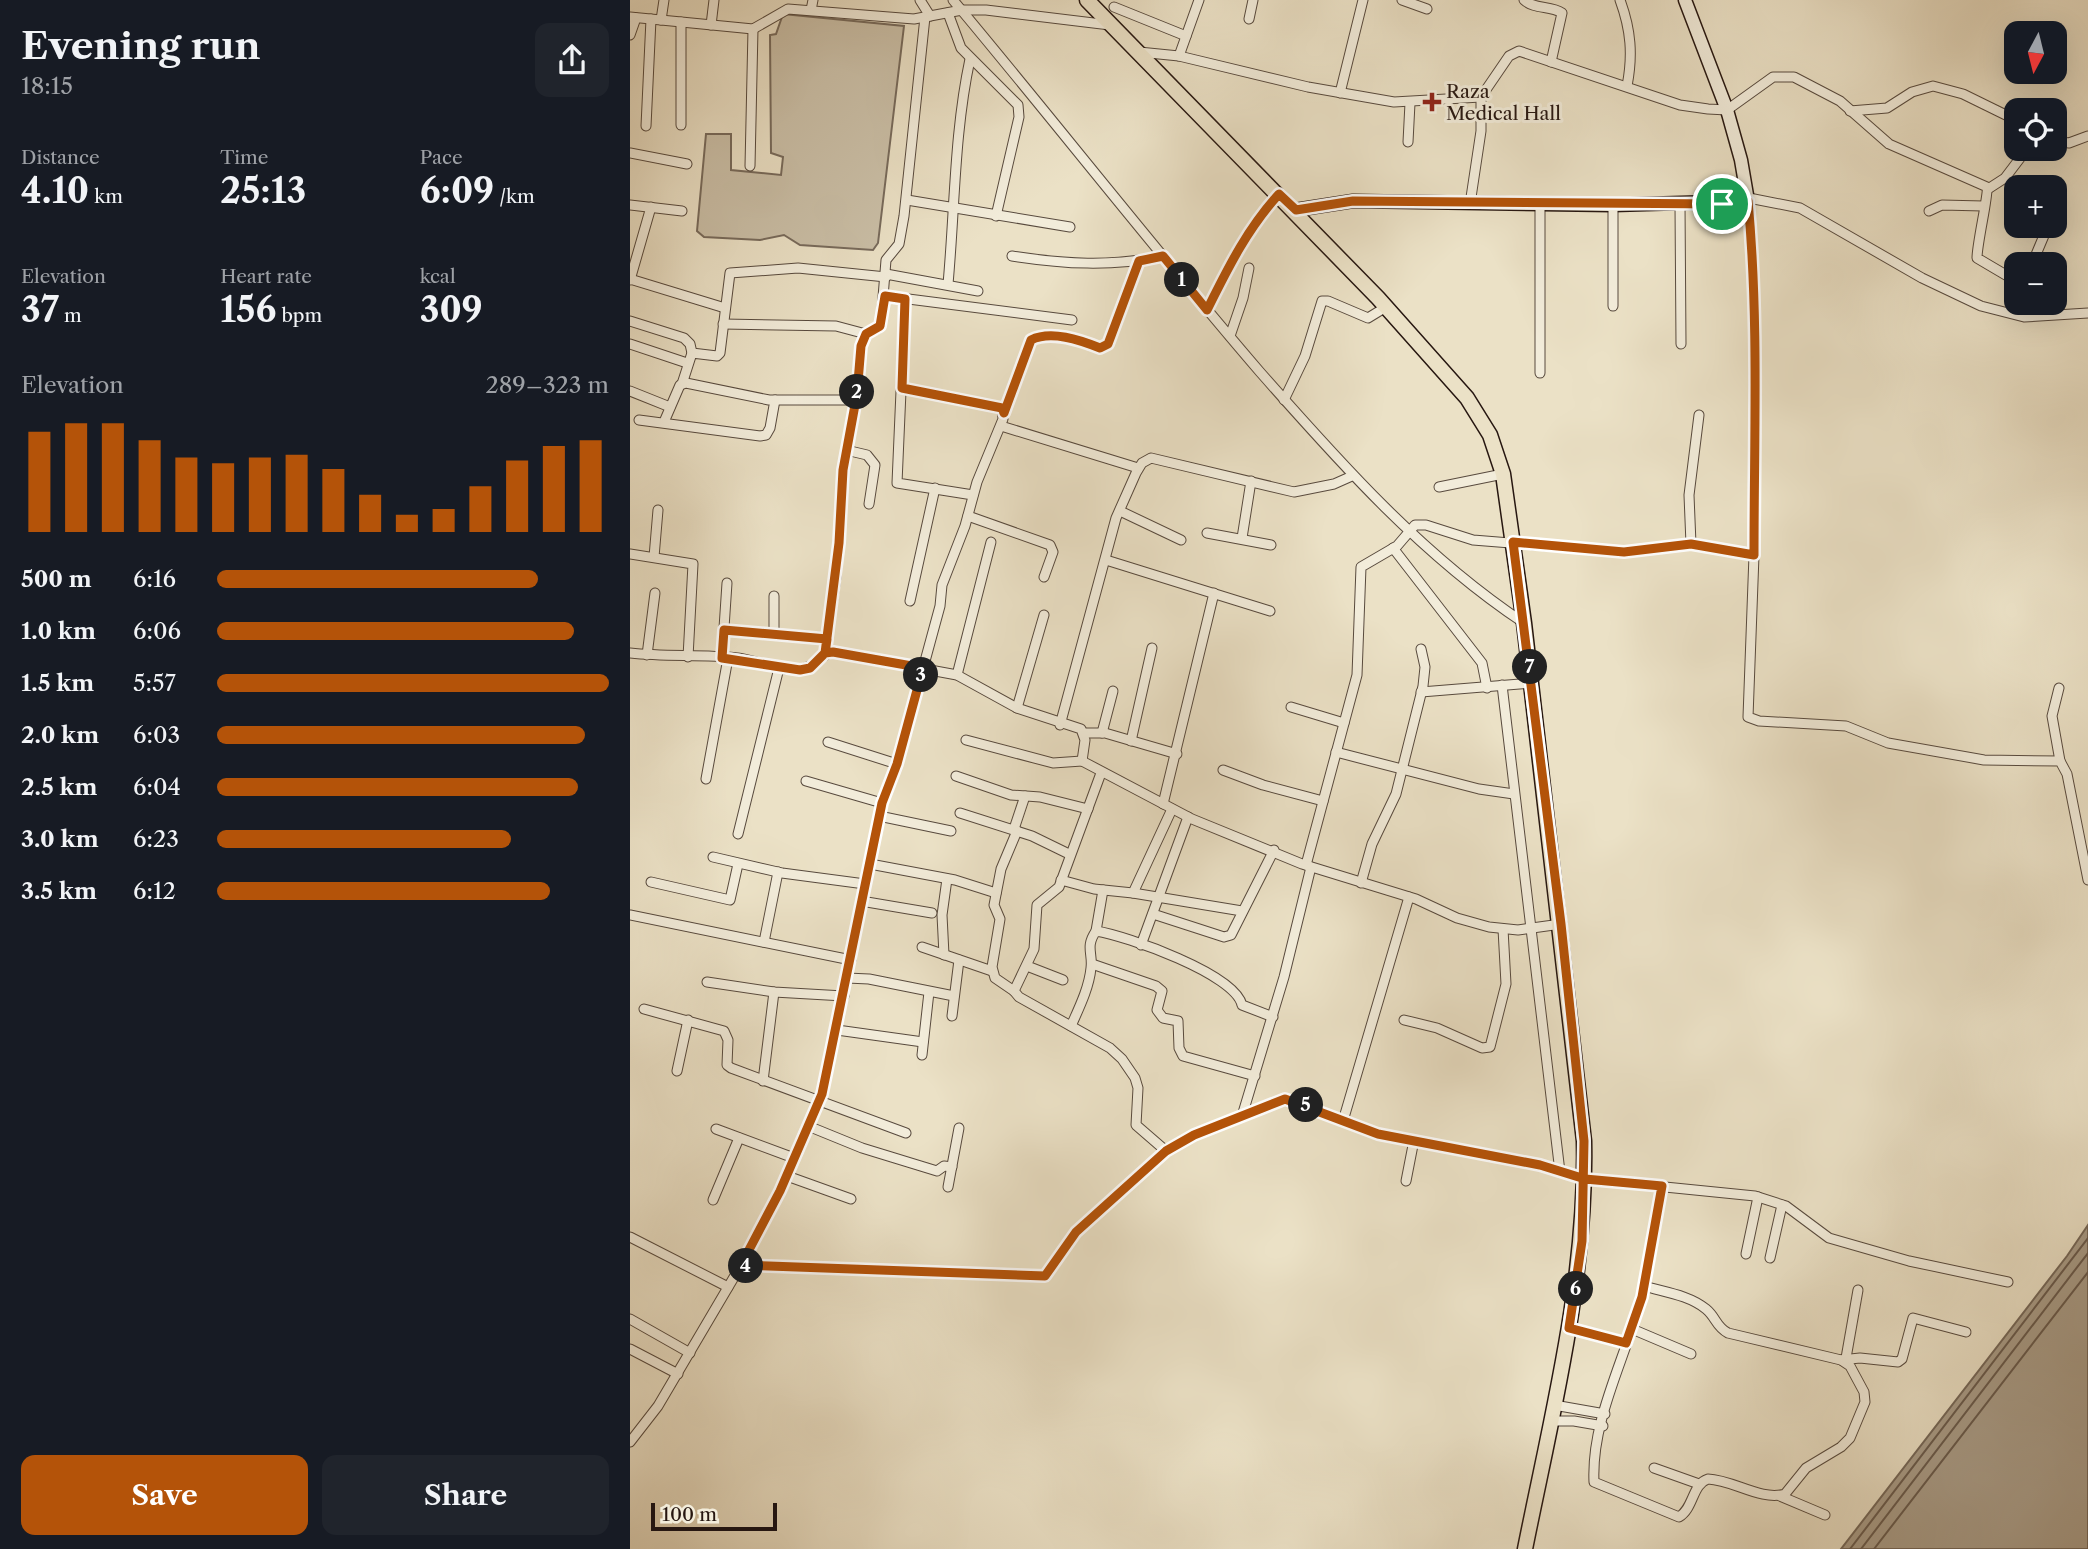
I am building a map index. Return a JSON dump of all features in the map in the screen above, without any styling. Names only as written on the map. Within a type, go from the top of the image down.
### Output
[{"type":"main road","points":[[1089,1],[1113,13],[1139,52],[1296,210],[1467,398],[1490,435],[1503,474],[1561,924],[1581,1102],[1585,1179],[1579,1271],[1525,1549]]},
{"type":"street","points":[[646,126],[656,20],[664,0]]},
{"type":"street","points":[[711,25],[714,0]]},
{"type":"street","points":[[811,10],[813,0]]},
{"type":"street","points":[[630,653],[725,658],[779,668],[810,668],[825,653],[846,450],[856,400],[861,346],[866,334],[880,326],[885,296],[886,260],[899,244],[906,200],[928,17],[920,0]]},
{"type":"street","points":[[953,0],[1207,310],[1352,476],[1472,588],[1524,623]]},
{"type":"street","points":[[1180,56],[1199,0]]},
{"type":"street","points":[[1249,19],[1253,0]]},
{"type":"street","points":[[1340,93],[1362,0]]},
{"type":"street","points":[[1402,0],[1427,9]]},
{"type":"street","points":[[1524,0],[1530,5],[1557,9],[1562,13],[1551,62]]},
{"type":"street","points":[[1620,0],[1630,30],[1632,47],[1627,86]]},
{"type":"street","points":[[1685,0],[1727,110],[1748,200],[1754,294],[1754,555],[1748,717],[1759,721],[1846,726],[1888,743],[1991,761],[2060,761]]},
{"type":"street","points":[[630,35],[633,17],[753,29],[788,9],[894,19],[928,17],[962,10],[1113,13],[1186,36]]},
{"type":"street","points":[[948,13],[955,37],[970,59],[1014,99],[1019,112],[996,216]]},
{"type":"street","points":[[681,22],[681,125]]},
{"type":"street","points":[[750,166],[753,29]]},
{"type":"street","points":[[1139,52],[1180,56],[1340,93],[1410,103],[1481,97]]},
{"type":"street","points":[[1470,204],[1481,131],[1481,97],[1513,53],[1528,52],[1680,105],[1727,110],[1759,84],[1783,75],[1807,81],[1850,111],[1889,144],[1988,189]]},
{"type":"street","points":[[948,284],[956,208],[955,159],[970,59]]},
{"type":"street","points":[[1850,111],[1887,108],[1912,92],[1933,86],[1963,94],[2004,114]]},
{"type":"street","points":[[1408,142],[1410,103]]},
{"type":"street","points":[[2067,143],[2088,136]]},
{"type":"street","points":[[630,153],[687,164]]},
{"type":"street","points":[[2004,275],[1981,264],[1977,258],[1983,206],[1988,189],[2005,178],[2018,161]]},
{"type":"street","points":[[1207,310],[1238,248],[1256,220],[1279,194]]},
{"type":"street","points":[[906,200],[1070,226]]},
{"type":"street","points":[[1296,210],[1353,201],[1614,205],[1748,200],[1800,208],[1922,278],[1981,306],[2024,317],[2088,313]]},
{"type":"street","points":[[1540,203],[1540,373]]},
{"type":"street","points":[[1680,204],[1681,344]]},
{"type":"street","points":[[630,205],[682,211]]},
{"type":"street","points":[[1613,306],[1614,205]]},
{"type":"street","points":[[1928,211],[1942,205],[1983,206]]},
{"type":"street","points":[[651,207],[630,280],[725,308]]},
{"type":"street","points":[[1012,256],[1082,264],[1139,261],[1163,256]]},
{"type":"street","points":[[630,1442],[658,1406],[741,1265],[787,1176],[818,1103],[837,1030],[882,803],[897,764],[943,585],[973,495],[1031,340],[1044,337],[1068,338],[1100,348],[1108,344],[1139,261]]},
{"type":"street","points":[[692,353],[717,356],[729,276],[736,272],[763,273],[798,268],[886,275],[978,290]]},
{"type":"street","points":[[1230,336],[1243,298],[1249,268]]},
{"type":"street","points":[[885,296],[1072,320]]},
{"type":"street","points":[[905,299],[896,480],[899,484],[973,495]]},
{"type":"street","points":[[1284,400],[1305,356],[1322,301],[1368,318],[1386,307]]},
{"type":"street","points":[[630,321],[684,338],[690,344],[692,353],[682,384],[664,422]]},
{"type":"street","points":[[723,324],[836,326],[866,334]]},
{"type":"street","points":[[630,344],[687,363]]},
{"type":"street","points":[[682,384],[775,400],[856,400]]},
{"type":"street","points":[[902,388],[1002,408],[1004,413]]},
{"type":"street","points":[[630,391],[670,407]]},
{"type":"street","points":[[639,420],[760,436],[766,435],[770,428],[775,400]]},
{"type":"street","points":[[1691,544],[1689,495],[1699,415]]},
{"type":"street","points":[[1000,426],[1138,468]]},
{"type":"street","points":[[846,450],[867,455],[875,465],[869,504]]},
{"type":"street","points":[[1060,724],[1120,511],[1138,468],[1151,458],[1286,491],[1304,492],[1352,476]]},
{"type":"street","points":[[1439,487],[1503,474]]},
{"type":"street","points":[[1242,538],[1251,481]]},
{"type":"street","points":[[910,601],[935,488]]},
{"type":"street","points":[[654,557],[658,510]]},
{"type":"street","points":[[1120,511],[1181,540]]},
{"type":"street","points":[[968,516],[1049,545],[1053,552],[1044,577]]},
{"type":"street","points":[[1242,1116],[1273,1017],[1323,801],[1357,675],[1362,567],[1393,548],[1420,524],[1473,540],[1624,552],[1691,544],[1754,555]]},
{"type":"street","points":[[1208,533],[1270,545]]},
{"type":"street","points":[[957,675],[991,542]]},
{"type":"street","points":[[1393,548],[1482,663],[1487,688]]},
{"type":"street","points":[[630,554],[689,562],[695,569],[688,657]]},
{"type":"street","points":[[1106,560],[1270,611]]},
{"type":"street","points":[[705,779],[725,658],[727,583]]},
{"type":"street","points":[[647,655],[655,593]]},
{"type":"street","points":[[1133,892],[1167,807],[1214,593]]},
{"type":"street","points":[[774,596],[774,634]]},
{"type":"street","points":[[1017,708],[1044,615]]},
{"type":"street","points":[[724,630],[827,639]]},
{"type":"street","points":[[1131,741],[1152,648]]},
{"type":"street","points":[[1360,883],[1372,844],[1392,805],[1421,692],[1425,667],[1421,649]]},
{"type":"street","points":[[825,653],[833,652],[957,675],[1017,708],[1081,729],[1084,733],[1102,733],[1177,754]]},
{"type":"street","points":[[738,834],[779,668]]},
{"type":"street","points":[[1421,692],[1532,683]]},
{"type":"street","points":[[1502,685],[1560,1172]]},
{"type":"street","points":[[2059,688],[2052,716],[2060,761],[2067,774],[2088,880]]},
{"type":"street","points":[[1102,733],[1113,691]]},
{"type":"street","points":[[1291,707],[1344,723]]},
{"type":"street","points":[[1082,761],[1084,733]]},
{"type":"street","points":[[966,740],[1053,763],[1082,761],[1188,817],[1308,866],[1409,897],[1457,918],[1503,929],[1561,924]]},
{"type":"street","points":[[828,742],[897,764]]},
{"type":"street","points":[[1336,752],[1479,789],[1514,794]]},
{"type":"street","points":[[1223,770],[1323,801]]},
{"type":"street","points":[[1014,991],[1034,949],[1037,905],[1054,893],[1061,880],[1101,773]]},
{"type":"street","points":[[956,776],[1011,795],[1088,809]]},
{"type":"street","points":[[806,781],[882,803]]},
{"type":"street","points":[[1026,796],[1001,869],[996,893],[994,905],[1000,919],[992,971],[995,978],[1018,997],[1072,1026],[1122,1059],[1138,1087],[1134,1117],[1136,1125],[1166,1151]]},
{"type":"street","points":[[960,813],[1015,830],[1069,854]]},
{"type":"street","points":[[879,816],[950,831]]},
{"type":"street","points":[[1141,945],[1188,817]]},
{"type":"street","points":[[1153,914],[1224,937],[1231,935],[1274,850]]},
{"type":"street","points":[[713,857],[778,872],[865,884]]},
{"type":"street","points":[[651,882],[730,900],[737,864]]},
{"type":"street","points":[[870,864],[947,879],[996,893]]},
{"type":"street","points":[[764,942],[778,872]]},
{"type":"street","points":[[944,955],[942,915],[947,879]]},
{"type":"street","points":[[1061,880],[1103,890],[1133,892],[1242,911]]},
{"type":"street","points":[[1072,1026],[1092,964],[1088,952],[1096,931],[1103,890]]},
{"type":"street","points":[[1343,1121],[1409,897]]},
{"type":"street","points":[[861,901],[932,914]]},
{"type":"street","points":[[630,915],[851,960]]},
{"type":"street","points":[[1404,1020],[1437,1028],[1486,1049],[1490,1047],[1506,984],[1503,929]]},
{"type":"street","points":[[1096,931],[1141,945],[1212,974],[1235,990],[1242,1005],[1273,1017]]},
{"type":"street","points":[[922,947],[992,971]]},
{"type":"street","points":[[952,1016],[959,960]]},
{"type":"street","points":[[1092,964],[1156,986],[1162,991],[1157,1010],[1163,1018],[1178,1021],[1179,1048],[1183,1056],[1255,1076]]},
{"type":"street","points":[[1027,966],[1063,980]]},
{"type":"street","points":[[847,978],[883,981],[954,996]]},
{"type":"street","points":[[707,982],[774,992],[844,996]]},
{"type":"street","points":[[763,1081],[774,992]]},
{"type":"street","points":[[922,1055],[929,992]]},
{"type":"street","points":[[645,1009],[724,1031],[728,1040],[727,1065],[818,1103],[906,1133]]},
{"type":"street","points":[[677,1071],[688,1020]]},
{"type":"street","points":[[837,1030],[923,1042]]},
{"type":"street","points":[[741,1265],[1045,1276],[1076,1232],[1166,1151],[1194,1135],[1285,1099],[1378,1134],[1540,1165],[1585,1179],[1758,1197],[1782,1205],[1829,1238],[1909,1261],[2008,1282]]},
{"type":"street","points":[[808,1126],[862,1148],[937,1171],[944,1166],[952,1167]]},
{"type":"street","points":[[716,1129],[794,1158]]},
{"type":"street","points":[[948,1187],[959,1129]]},
{"type":"street","points":[[713,1200],[739,1138]]},
{"type":"street","points":[[1406,1181],[1414,1140]]},
{"type":"street","points":[[787,1176],[851,1199]]},
{"type":"street","points":[[1662,1186],[1644,1286],[1605,1414],[1594,1482],[1679,1517],[1688,1510],[1703,1480],[1717,1479],[1752,1491],[1780,1496],[1825,1515]]},
{"type":"street","points":[[1746,1254],[1758,1197]]},
{"type":"street","points":[[1770,1258],[1782,1205]]},
{"type":"street","points":[[630,1237],[728,1287]]},
{"type":"street","points":[[1644,1286],[1696,1304],[1706,1310],[1717,1325],[1728,1333],[1844,1359],[1898,1362],[1902,1359],[1913,1318],[1965,1332]]},
{"type":"street","points":[[1844,1359],[1858,1290]]},
{"type":"street","points":[[630,1319],[690,1353]]},
{"type":"street","points":[[1569,1328],[1626,1343]]},
{"type":"street","points":[[1632,1329],[1690,1354]]},
{"type":"street","points":[[630,1349],[678,1374]]},
{"type":"street","points":[[1780,1496],[1785,1494],[1806,1468],[1841,1447],[1860,1419],[1865,1402],[1864,1392],[1844,1359]]},
{"type":"street","points":[[1553,1405],[1605,1414]]},
{"type":"street","points":[[1550,1421],[1574,1421],[1602,1426]]},
{"type":"street","points":[[1654,1468],[1699,1485]]},
{"type":"shaded area","points":[[783,14],[904,26],[878,243],[873,250],[800,245],[784,235],[760,240],[704,237],[697,231],[706,134],[731,134],[731,170],[781,175],[783,157],[771,153],[770,35],[776,34]]},
{"type":"water","points":[[2088,1225],[2088,1549],[1841,1549],[2067,1256]]},
{"type":"place","name":"Raza Medical Hall","points":[[1432,102]]},
{"type":"route","points":[[1722,204],[1353,201],[1296,210],[1279,194],[1256,220],[1238,248],[1207,310],[1163,256],[1139,261],[1108,344],[1100,348],[1068,338],[1034,337],[1004,413],[1002,408],[902,388],[905,299],[885,296],[880,326],[866,334],[861,346],[857,394],[843,470],[839,543],[829,627],[825,653],[810,668],[800,670],[739,658],[722,658],[724,630],[827,639],[825,653],[833,652],[923,668],[897,764],[882,803],[822,1094],[780,1191],[741,1265],[1045,1276],[1076,1232],[1154,1165],[1166,1151],[1194,1135],[1285,1099],[1307,1105],[1378,1134],[1540,1165],[1585,1179],[1662,1186],[1642,1297],[1626,1343],[1569,1328],[1582,1241],[1585,1179],[1584,1141],[1561,924],[1513,542],[1624,552],[1691,544],[1754,555],[1754,294],[1751,228],[1748,201],[1722,204]]}]
